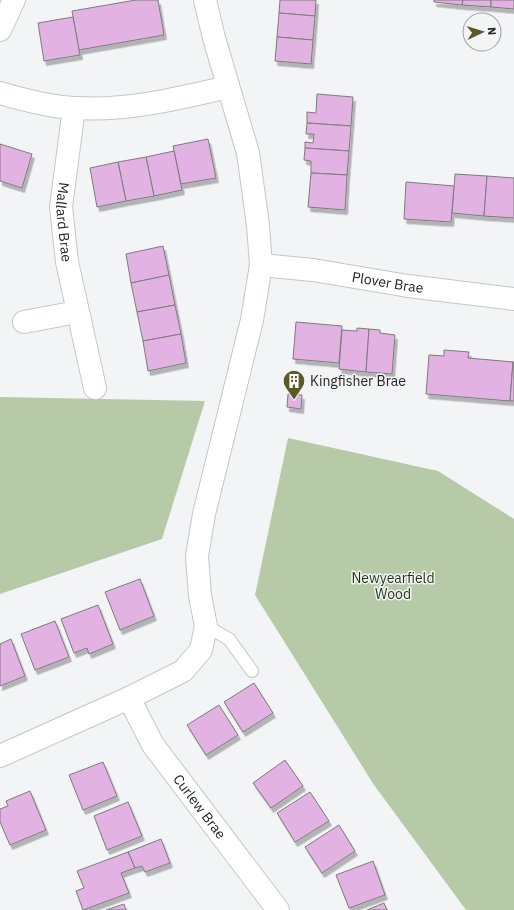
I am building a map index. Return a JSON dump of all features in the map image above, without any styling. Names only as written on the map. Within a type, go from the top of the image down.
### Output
[{"type":"street","points":[[0,30],[14,0]]},
{"type":"street","points":[[0,756],[129,698],[183,671],[201,650],[206,626],[200,596],[197,556],[204,514],[252,320],[261,266],[258,225],[248,153],[228,87],[205,0]]},
{"type":"street","points":[[0,93],[24,100],[74,108],[142,106],[228,87]]},
{"type":"street","name":"Mallard Brae","points":[[74,108],[61,207],[67,262],[77,312],[96,388]]},
{"type":"street","name":"Plover Brae","points":[[261,266],[313,270],[408,286],[514,299]]},
{"type":"street","points":[[24,322],[77,312]]},
{"type":"street","name":"Curlew Brae","points":[[129,698],[153,745],[278,910]]},
{"type":"lane","points":[[206,626],[229,639],[252,671]]},
{"type":"green space","points":[[0,397],[205,401],[162,539],[0,594]]},
{"type":"green space","name":"Newyearfield Wood","points":[[288,438],[438,471],[514,519],[514,910],[466,910],[374,785],[255,595]]},
{"type":"building","points":[[136,0],[158,0],[164,35],[79,50],[72,11]]},
{"type":"building","points":[[280,0],[316,0],[315,16],[279,13]]},
{"type":"building","points":[[434,0],[463,0],[462,5],[434,2]]},
{"type":"building","points":[[463,0],[491,0],[491,7],[462,5]]},
{"type":"building","points":[[491,0],[514,0],[514,9],[491,7]]},
{"type":"building","points":[[279,13],[315,16],[313,40],[277,37]]},
{"type":"building","points":[[73,17],[80,55],[44,61],[38,23]]},
{"type":"building","points":[[277,37],[313,40],[311,64],[275,61]]},
{"type":"building","points":[[317,94],[353,97],[351,126],[307,123],[307,112],[316,113]]},
{"type":"building","points":[[307,123],[351,126],[349,151],[305,148],[305,142],[313,143],[314,134],[306,134]]},
{"type":"building","points":[[208,139],[216,178],[181,184],[173,146]]},
{"type":"building","points":[[0,144],[32,154],[22,188],[0,181]]},
{"type":"building","points":[[305,148],[349,151],[347,175],[311,173],[311,161],[304,160]]},
{"type":"building","points":[[174,151],[182,190],[154,196],[146,157]]},
{"type":"building","points":[[146,157],[154,196],[126,201],[118,162]]},
{"type":"building","points":[[118,162],[126,201],[97,207],[90,168]]},
{"type":"building","points":[[311,173],[347,175],[345,210],[308,207]]},
{"type":"building","points":[[455,174],[487,176],[484,216],[452,213]]},
{"type":"building","points":[[487,176],[514,178],[514,218],[484,216]]},
{"type":"building","points":[[406,182],[454,186],[451,222],[404,219]]},
{"type":"building","points":[[163,246],[169,275],[131,283],[126,254]]},
{"type":"building","points":[[169,275],[175,305],[137,312],[131,283]]},
{"type":"building","points":[[175,305],[181,334],[143,341],[137,312]]},
{"type":"building","points":[[296,322],[342,326],[339,363],[293,359]]},
{"type":"building","points":[[357,328],[369,329],[366,372],[339,369],[342,330],[357,331]]},
{"type":"building","points":[[369,329],[380,330],[380,333],[395,335],[392,374],[366,372]]},
{"type":"building","points":[[181,334],[186,363],[148,371],[143,341]]},
{"type":"building","points":[[444,350],[469,352],[468,358],[513,362],[510,401],[426,394],[429,355],[444,356]]},
{"type":"building","points":[[513,362],[514,401],[510,401]]},
{"type":"building","name":"Kingfisher Brae","points":[[288,394],[302,395],[301,409],[287,407]]},
{"type":"building","points":[[140,579],[154,616],[120,630],[105,592]]},
{"type":"building","points":[[98,605],[113,644],[89,654],[87,648],[74,653],[61,619]]},
{"type":"building","points":[[55,621],[69,657],[35,670],[21,634]]},
{"type":"building","points":[[11,639],[25,676],[0,686],[0,644]]},
{"type":"building","points":[[254,683],[273,713],[243,732],[224,702]]},
{"type":"building","points":[[219,705],[238,735],[206,755],[187,725]]},
{"type":"building","points":[[285,760],[303,786],[271,808],[253,783]]},
{"type":"building","points":[[103,762],[117,796],[83,810],[69,775]]},
{"type":"building","points":[[30,791],[46,830],[10,845],[0,822],[0,809],[8,806],[6,801]]},
{"type":"building","points":[[310,792],[329,821],[295,842],[277,813]]},
{"type":"building","points":[[128,802],[142,836],[107,850],[94,816]]},
{"type":"building","points":[[339,825],[355,851],[322,873],[305,847]]},
{"type":"building","points":[[161,839],[170,863],[145,872],[142,866],[135,868],[128,852]]},
{"type":"building","points":[[128,852],[135,868],[121,873],[129,893],[83,910],[76,891],[84,888],[77,871]]},
{"type":"building","points":[[373,861],[385,895],[349,908],[336,875]]},
{"type":"building","points":[[384,903],[387,910],[367,910]]},
{"type":"building","points":[[124,904],[126,910],[106,910]]},
{"type":"place","name":"Kingfisher Brae","points":[[294,400]]}]
